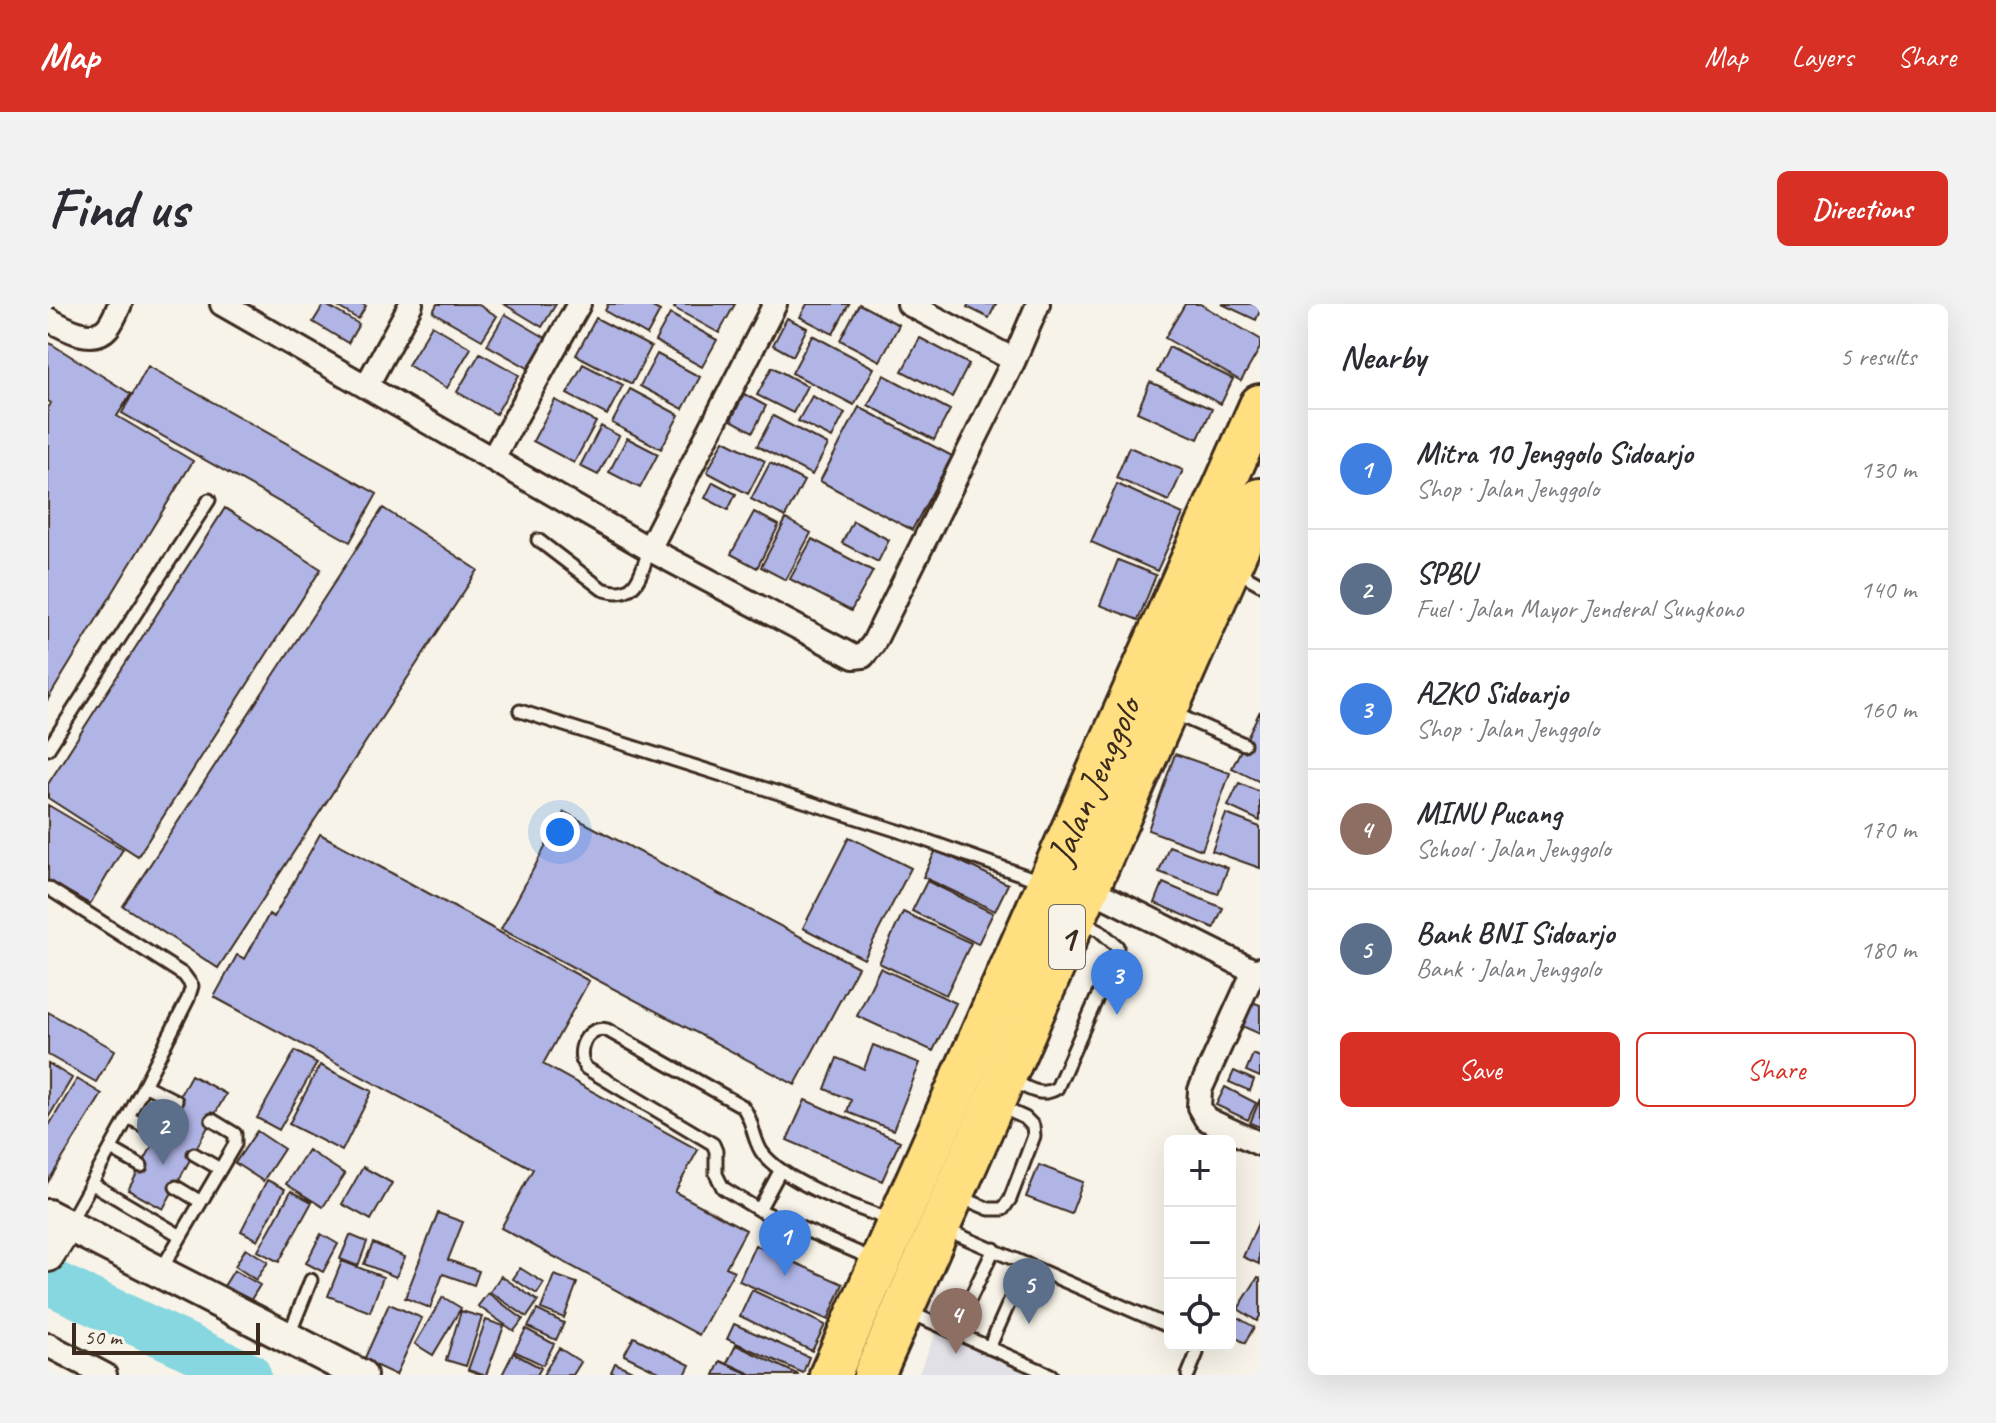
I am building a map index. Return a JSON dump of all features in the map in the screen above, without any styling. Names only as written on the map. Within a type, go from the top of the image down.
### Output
[{"type":"highway","name":"Jalan Jenggolo","points":[[830,1375],[1260,405]]},
{"type":"highway","name":"Jalan Jenggolo","points":[[874,1375],[1167,710],[1245,576],[1260,499]]},
{"type":"main road","points":[[48,1256],[58,1220],[361,1375]]},
{"type":"street","points":[[48,319],[68,331],[96,334],[107,329],[120,304]]},
{"type":"street","points":[[222,304],[250,311],[367,385],[649,549],[846,654],[863,656],[873,644],[1014,360],[1038,304]]},
{"type":"street","points":[[367,385],[411,304]]},
{"type":"street","points":[[493,458],[579,304]]},
{"type":"street","points":[[649,549],[775,304]]},
{"type":"street","points":[[909,304],[1014,360]]},
{"type":"street","points":[[1082,903],[1257,970],[1200,1090],[1199,1107],[1206,1119],[1260,1144]]},
{"type":"street","points":[[48,1345],[105,1375]]},
{"type":"lane","points":[[48,749],[209,500]]},
{"type":"lane","points":[[538,540],[602,589],[613,593],[622,593],[636,583],[649,549]]},
{"type":"lane","points":[[1167,710],[1244,744]]},
{"type":"lane","points":[[520,711],[908,834],[1048,884]]},
{"type":"lane","points":[[48,888],[184,975],[192,986],[111,1149],[91,1183],[58,1220]]},
{"type":"lane","points":[[999,1089],[1048,1094],[1057,1088],[1111,968],[1117,946],[1099,930],[1082,903]]},
{"type":"lane","points":[[879,1262],[759,1210],[723,1188],[718,1182],[713,1144],[586,1068],[581,1051],[590,1032],[595,1028],[607,1030],[742,1106],[749,1114],[762,1152],[780,1171],[896,1222]]},
{"type":"lane","points":[[144,1085],[176,1101]]},
{"type":"lane","points":[[946,1210],[1003,1209],[1010,1199],[1034,1136],[1033,1126],[999,1089]]},
{"type":"lane","points":[[128,1117],[158,1134]]},
{"type":"lane","points":[[159,1273],[235,1144],[235,1134],[212,1120]]},
{"type":"lane","points":[[111,1149],[141,1166]]},
{"type":"lane","points":[[194,1154],[220,1169]]},
{"type":"lane","points":[[759,1210],[780,1171]]},
{"type":"lane","points":[[91,1183],[181,1236]]},
{"type":"lane","points":[[176,1187],[201,1202]]},
{"type":"lane","points":[[946,1210],[994,1249],[1164,1324]]},
{"type":"lane","points":[[954,1332],[994,1249]]},
{"type":"lane","points":[[989,1348],[1026,1264]]},
{"type":"lane","points":[[288,1337],[311,1280]]},
{"type":"lane","points":[[903,1310],[1051,1375]]},
{"type":"lane","points":[[1188,1375],[1197,1351]]},
{"type":"shaded area","points":[[936,1333],[1033,1375],[918,1375]]},
{"type":"building","points":[[324,304],[359,324],[348,343],[313,322]]},
{"type":"building","points":[[333,304],[363,304],[366,306],[358,319]]},
{"type":"building","points":[[437,304],[477,304],[497,316],[482,340],[433,312]]},
{"type":"building","points":[[504,304],[556,304],[542,327]]},
{"type":"building","points":[[608,304],[647,304],[660,311],[647,335],[605,311]]},
{"type":"building","points":[[677,304],[735,304],[719,333],[674,308]]},
{"type":"building","points":[[807,304],[849,304],[833,334],[800,317]]},
{"type":"building","points":[[859,304],[899,325],[880,361],[840,340]]},
{"type":"building","points":[[969,304],[996,304],[989,318],[967,307]]},
{"type":"building","points":[[1185,304],[1200,304],[1260,339],[1260,348],[1241,381],[1165,338]]},
{"type":"building","points":[[1222,304],[1254,304],[1260,307],[1260,311],[1256,320]]},
{"type":"building","points":[[505,314],[546,338],[528,368],[487,345]]},
{"type":"building","points":[[670,314],[717,340],[702,367],[655,341]]},
{"type":"building","points":[[596,318],[651,347],[632,384],[576,355]]},
{"type":"building","points":[[787,318],[807,328],[793,356],[773,345]]},
{"type":"building","points":[[432,325],[471,348],[447,388],[408,365]]},
{"type":"building","points":[[812,335],[874,368],[854,405],[792,373]]},
{"type":"building","points":[[920,338],[969,364],[952,397],[902,371]]},
{"type":"building","points":[[48,342],[131,394],[117,416],[193,461],[48,699],[48,408],[51,403],[48,401]]},
{"type":"building","points":[[1169,347],[1233,379],[1221,404],[1157,372]]},
{"type":"building","points":[[480,353],[519,375],[496,414],[457,392]]},
{"type":"building","points":[[657,354],[700,377],[683,409],[640,386]]},
{"type":"building","points":[[583,364],[623,385],[607,415],[567,394]]},
{"type":"building","points":[[148,366],[377,494],[350,542],[122,413]]},
{"type":"building","points":[[772,367],[807,386],[793,413],[757,395]]},
{"type":"building","points":[[884,375],[950,410],[934,440],[868,405]]},
{"type":"building","points":[[1150,382],[1212,409],[1198,439],[1137,412]]},
{"type":"building","points":[[630,389],[679,415],[661,449],[612,423]]},
{"type":"building","points":[[744,394],[766,406],[753,432],[731,420]]},
{"type":"building","points":[[812,396],[845,413],[832,438],[798,421]]},
{"type":"building","points":[[555,400],[596,422],[574,463],[533,441]]},
{"type":"building","points":[[859,407],[952,456],[912,530],[820,481]]},
{"type":"building","points":[[773,416],[828,445],[812,475],[757,446]]},
{"type":"building","points":[[601,426],[619,436],[598,475],[580,466]]},
{"type":"building","points":[[627,438],[658,454],[640,488],[609,472]]},
{"type":"building","points":[[724,440],[765,461],[748,494],[707,472]]},
{"type":"building","points":[[1129,447],[1183,470],[1169,501],[1116,478]]},
{"type":"building","points":[[770,463],[804,481],[785,517],[751,499]]},
{"type":"building","points":[[713,482],[736,494],[728,510],[705,498]]},
{"type":"building","points":[[1117,484],[1183,514],[1157,571],[1091,542]]},
{"type":"building","points":[[225,508],[321,569],[138,856],[48,798],[48,784]]},
{"type":"building","points":[[383,508],[478,570],[218,968],[123,906]]},
{"type":"building","points":[[754,512],[779,525],[757,568],[731,554]]},
{"type":"building","points":[[786,519],[811,533],[786,580],[761,567]]},
{"type":"building","points":[[853,521],[889,540],[878,562],[842,543]]},
{"type":"building","points":[[812,539],[873,571],[851,611],[790,579]]},
{"type":"building","points":[[1118,560],[1156,575],[1138,620],[1100,605]]},
{"type":"building","points":[[1260,711],[1260,782],[1232,768]]},
{"type":"building","points":[[1175,754],[1230,773],[1202,850],[1148,830]]},
{"type":"building","points":[[1239,783],[1260,792],[1260,821],[1228,806]]},
{"type":"building","points":[[48,805],[123,849],[90,904],[48,880]]},
{"type":"building","points":[[564,812],[858,967],[795,1085],[501,929]]},
{"type":"building","points":[[1226,814],[1260,827],[1260,868],[1212,851]]},
{"type":"building","points":[[320,834],[589,981],[543,1064],[698,1150],[675,1192],[746,1230],[726,1267],[734,1271],[699,1335],[501,1228],[533,1169],[214,997],[237,955],[245,959],[269,914],[274,917]]},
{"type":"building","points":[[849,837],[911,868],[864,959],[803,928]]},
{"type":"building","points":[[1169,846],[1228,868],[1218,894],[1159,872]]},
{"type":"building","points":[[936,850],[1008,884],[995,911],[923,877]]},
{"type":"building","points":[[927,881],[993,913],[978,944],[912,911]]},
{"type":"building","points":[[1163,883],[1223,908],[1214,928],[1155,903]]},
{"type":"building","points":[[903,912],[971,943],[946,995],[879,963]]},
{"type":"building","points":[[880,968],[956,1003],[933,1051],[857,1016]]},
{"type":"building","points":[[1252,1002],[1260,1005],[1260,1034],[1242,1026]]},
{"type":"building","points":[[48,1012],[115,1050],[96,1082],[48,1055]]},
{"type":"building","points":[[873,1045],[920,1063],[893,1130],[847,1112],[851,1100],[825,1089],[837,1058],[864,1069]]},
{"type":"building","points":[[295,1051],[317,1063],[279,1130],[257,1118]]},
{"type":"building","points":[[1253,1054],[1260,1057],[1260,1077],[1246,1071]]},
{"type":"building","points":[[48,1063],[72,1078],[48,1118]]},
{"type":"building","points":[[320,1065],[372,1091],[342,1151],[289,1124]]},
{"type":"building","points":[[1234,1071],[1254,1080],[1250,1091],[1229,1082]]},
{"type":"building","points":[[191,1075],[226,1094],[163,1209],[128,1190]]},
{"type":"building","points":[[77,1079],[102,1094],[48,1182],[48,1127]]},
{"type":"building","points":[[1225,1087],[1256,1103],[1248,1120],[1216,1105]]},
{"type":"building","points":[[1260,1099],[1260,1127],[1250,1123]]},
{"type":"building","points":[[805,1100],[900,1141],[882,1181],[787,1140]]},
{"type":"building","points":[[257,1131],[284,1149],[263,1181],[235,1163]]},
{"type":"building","points":[[308,1150],[345,1174],[323,1207],[286,1184]]},
{"type":"building","points":[[1039,1165],[1083,1182],[1071,1214],[1026,1197]]},
{"type":"building","points":[[363,1167],[392,1183],[371,1220],[342,1204]]},
{"type":"building","points":[[267,1180],[285,1189],[258,1240],[241,1231]]},
{"type":"building","points":[[291,1191],[312,1202],[279,1262],[258,1251]]},
{"type":"building","points":[[438,1213],[463,1222],[448,1260],[479,1271],[474,1285],[443,1274],[430,1308],[405,1298]]},
{"type":"building","points":[[1260,1221],[1259,1264],[1243,1257]]},
{"type":"building","points":[[321,1234],[338,1244],[323,1272],[306,1263]]},
{"type":"building","points":[[350,1235],[367,1242],[358,1266],[340,1259]]},
{"type":"building","points":[[373,1243],[405,1257],[396,1277],[364,1264]]},
{"type":"building","points":[[755,1245],[843,1284],[828,1320],[739,1281]]},
{"type":"building","points":[[246,1248],[268,1262],[256,1280],[235,1266]]},
{"type":"building","points":[[342,1261],[383,1277],[370,1312],[328,1296]]},
{"type":"building","points":[[520,1268],[544,1283],[537,1294],[513,1279]]},
{"type":"building","points":[[234,1270],[260,1285],[247,1306],[221,1291]]},
{"type":"building","points":[[554,1275],[577,1283],[564,1318],[541,1309]]},
{"type":"building","points":[[501,1276],[538,1301],[527,1317],[490,1292]]},
{"type":"building","points":[[1258,1277],[1260,1316],[1257,1321],[1238,1309]]},
{"type":"building","points":[[752,1290],[825,1325],[812,1351],[740,1316]]},
{"type":"building","points":[[488,1293],[523,1319],[514,1331],[478,1306]]},
{"type":"building","points":[[443,1297],[461,1308],[433,1355],[415,1344]]},
{"type":"building","points":[[389,1304],[422,1318],[396,1375],[364,1360]]},
{"type":"building","points":[[537,1310],[564,1323],[556,1340],[528,1327]]},
{"type":"building","points":[[461,1311],[482,1317],[466,1366],[446,1360]]},
{"type":"building","points":[[1236,1316],[1254,1327],[1245,1343],[1236,1338]]},
{"type":"building","points":[[486,1320],[504,1326],[486,1375],[483,1375],[468,1370]]},
{"type":"building","points":[[734,1324],[809,1357],[803,1373],[727,1339]]},
{"type":"building","points":[[526,1329],[554,1344],[543,1365],[514,1351]]},
{"type":"building","points":[[634,1337],[690,1365],[685,1375],[665,1375],[624,1355]]},
{"type":"building","points":[[736,1345],[799,1375],[753,1375],[727,1363]]},
{"type":"building","points":[[559,1348],[581,1362],[573,1375],[543,1375]]},
{"type":"building","points":[[513,1353],[541,1368],[537,1375],[502,1375]]},
{"type":"building","points":[[720,1361],[751,1375],[714,1375]]},
{"type":"building","points":[[615,1363],[641,1375],[611,1372]]},
{"type":"waterway","points":[[48,1281],[248,1375]]},
{"type":"place","name":"AZKO Sidoarjo","points":[[1117,1015]]},
{"type":"place","name":"SPBU","points":[[163,1165]]},
{"type":"place","name":"Mitra 10 Jenggolo Sidoarjo","points":[[785,1276]]},
{"type":"place","name":"Bank BNI Sidoarjo","points":[[1029,1324]]},
{"type":"place","name":"MINU Pucang","points":[[956,1354]]}]
